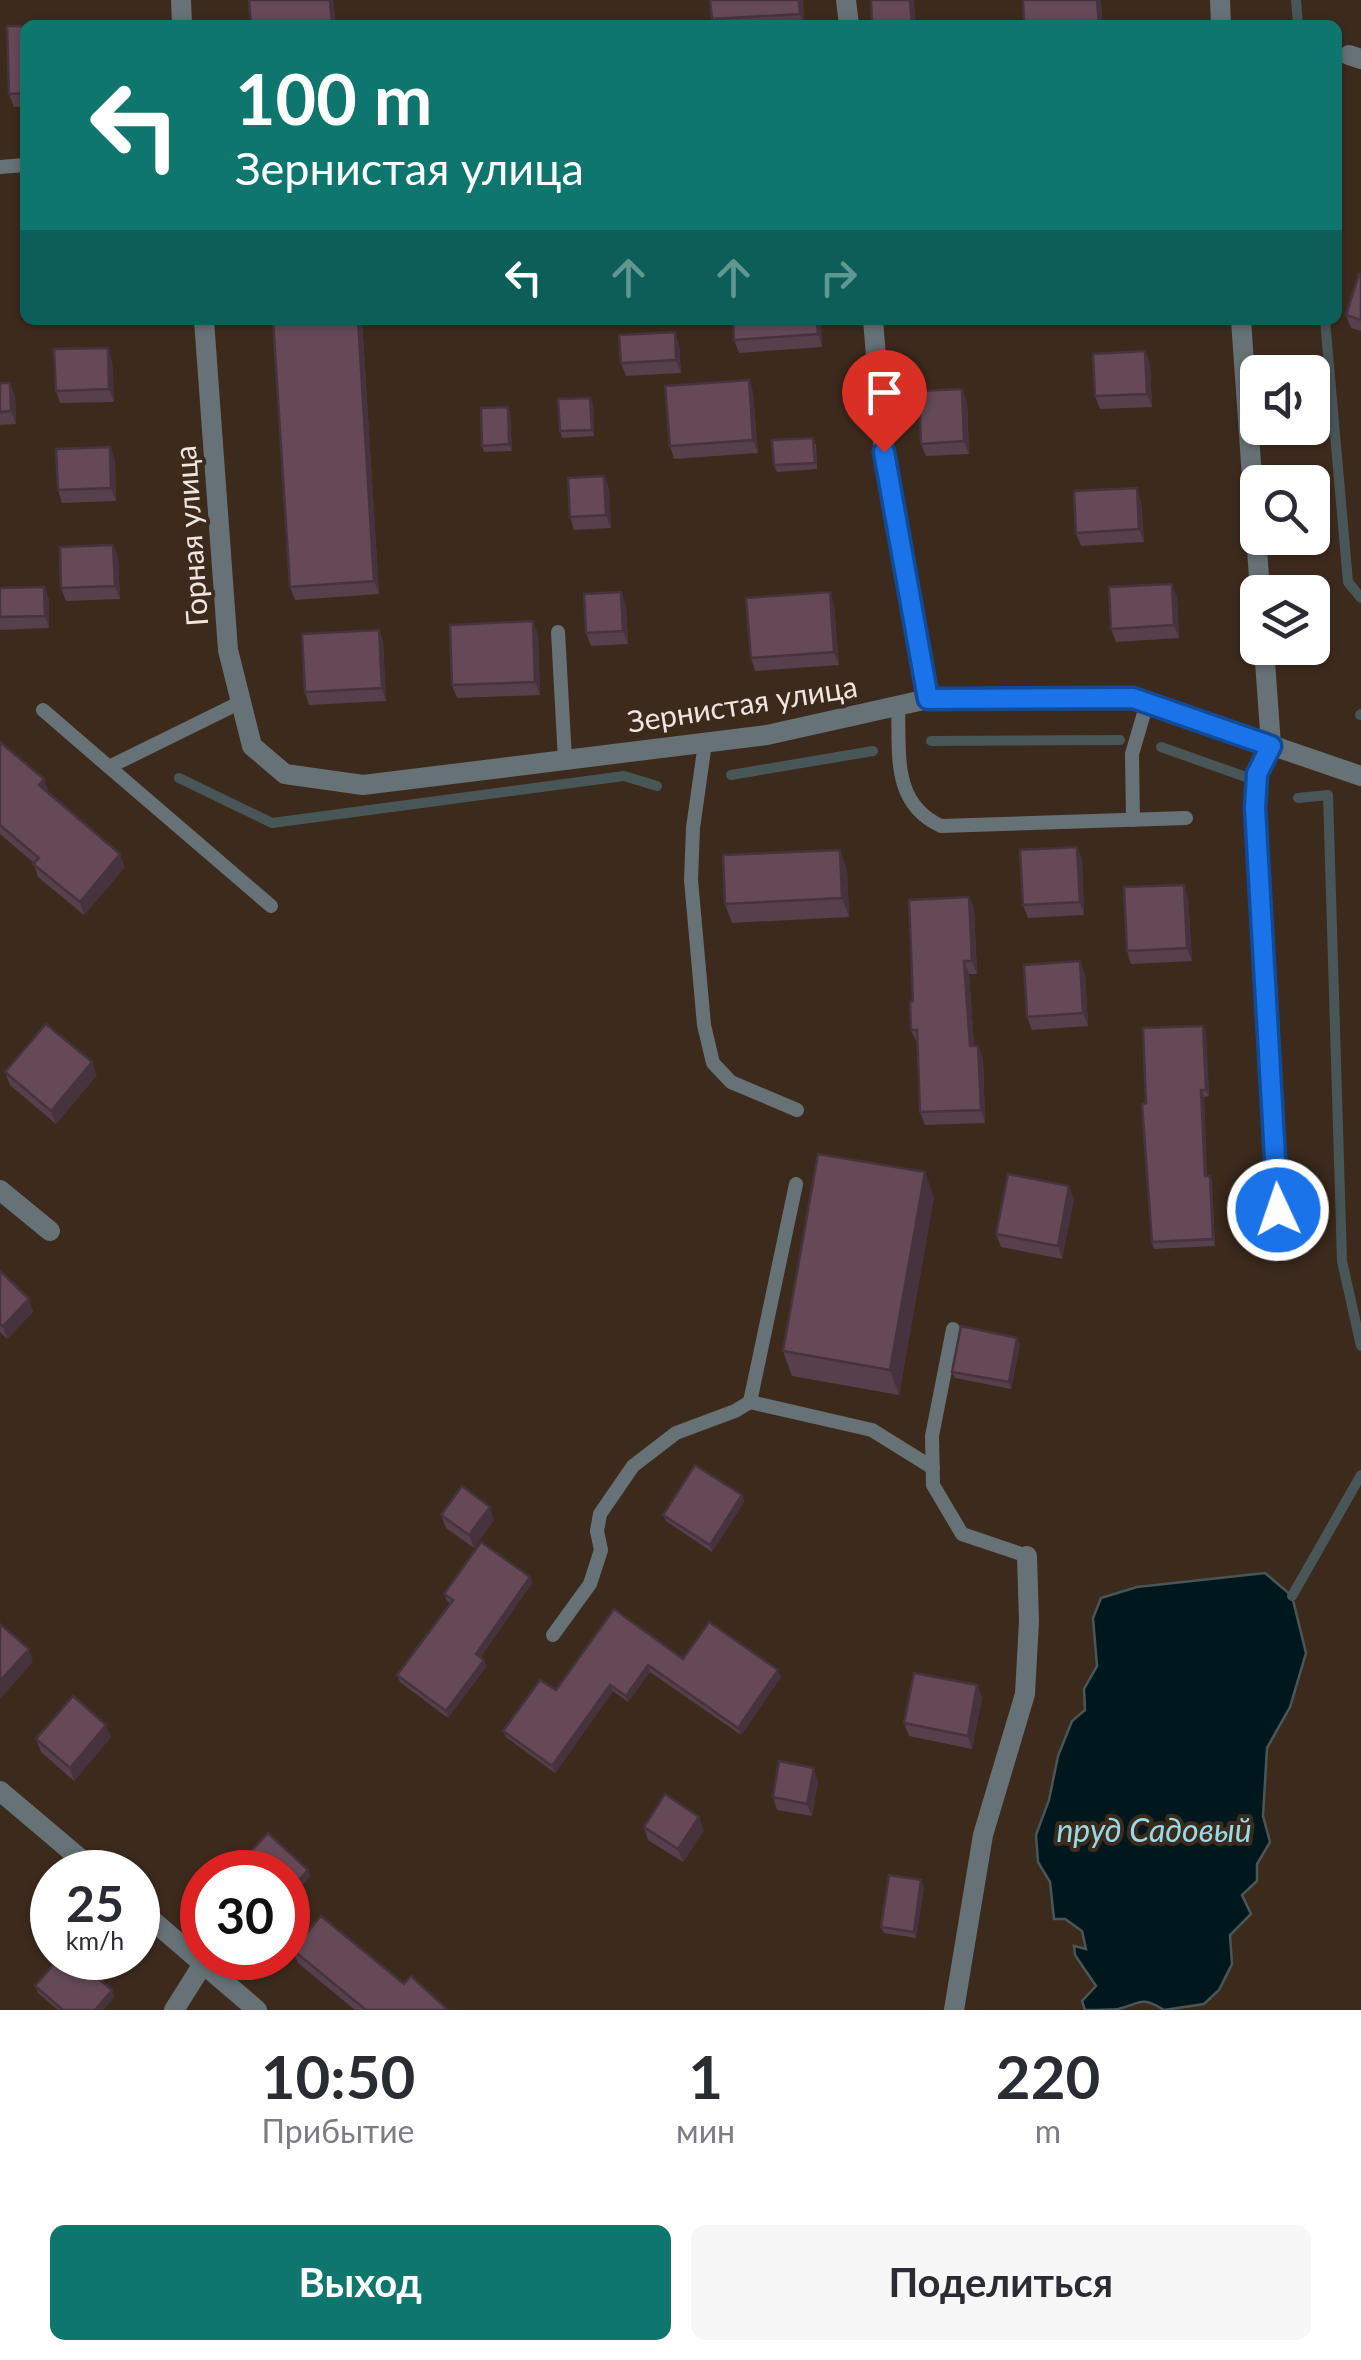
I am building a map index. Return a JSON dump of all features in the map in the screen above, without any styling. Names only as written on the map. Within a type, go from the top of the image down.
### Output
[{"type":"street","name":"Горная улица","points":[[204,325],[228,650],[252,746]]},
{"type":"street","points":[[873,325],[884,452],[928,699]]},
{"type":"street","points":[[1242,325],[1259,575]]},
{"type":"street","points":[[1265,665],[1271,746],[1257,774],[1255,808],[1280,1247]]},
{"type":"street","name":"Зернистая улица","points":[[252,746],[286,774],[363,785],[767,735],[928,699],[1133,698],[1361,776]]},
{"type":"street","points":[[0,1190],[50,1231]]},
{"type":"street","points":[[954,2010],[983,1835],[1024,1694],[1029,1622],[1027,1556]]},
{"type":"street","points":[[0,1791],[70,1850]]},
{"type":"street","points":[[160,1927],[180,1944]]},
{"type":"street","points":[[174,2010],[193,1980]]},
{"type":"street","points":[[222,1980],[257,2010]]},
{"type":"lane","points":[[558,632],[565,760]]},
{"type":"lane","points":[[109,767],[241,702]]},
{"type":"lane","points":[[1134,820],[1132,754],[1147,703]]},
{"type":"lane","points":[[898,706],[901,776],[908,799],[922,817],[941,826],[1186,818]]},
{"type":"lane","points":[[43,710],[271,906]]},
{"type":"lane","points":[[705,743],[693,828],[691,880],[704,1025],[713,1062],[731,1082],[797,1110]]},
{"type":"lane","points":[[750,1402],[796,1184]]},
{"type":"lane","points":[[953,1329],[932,1436],[933,1485],[962,1534],[1027,1556]]},
{"type":"lane","points":[[553,1635],[590,1584],[602,1550],[600,1514],[633,1466],[676,1434],[750,1402],[872,1430],[932,1468]]},
{"type":"water","name":"пруд Садовый","points":[[1265,1573],[1292,1596],[1306,1653],[1290,1707],[1267,1748],[1263,1816],[1270,1842],[1257,1864],[1257,1881],[1242,1895],[1251,1914],[1230,1935],[1232,1964],[1219,1990],[1204,2004],[1164,2010],[1145,2002],[1118,2009],[1085,2010],[1082,2001],[1096,1986],[1075,1955],[1074,1946],[1086,1949],[1082,1931],[1065,1919],[1054,1919],[1050,1882],[1038,1862],[1036,1835],[1049,1800],[1058,1756],[1072,1721],[1085,1710],[1084,1689],[1097,1666],[1093,1618],[1101,1598],[1137,1587]]},
{"type":"building","points":[[249,0],[330,0],[332,20],[251,20]]},
{"type":"building","points":[[710,0],[799,0],[800,14],[712,19]]},
{"type":"building","points":[[871,0],[910,0],[912,20],[872,20]]},
{"type":"building","points":[[1023,0],[1097,0],[1099,20],[1024,20]]},
{"type":"building","points":[[7,26],[20,26],[20,93],[9,94]]},
{"type":"building","points":[[1361,275],[1361,320],[1346,315]]},
{"type":"building","points":[[273,325],[358,325],[374,581],[290,587]]},
{"type":"building","points":[[733,325],[817,325],[818,334],[734,340]]},
{"type":"building","points":[[675,332],[676,360],[621,363],[619,335]]},
{"type":"building","points":[[108,348],[109,389],[56,391],[54,349]]},
{"type":"building","points":[[1145,351],[1147,394],[1095,396],[1093,354]]},
{"type":"building","points":[[749,380],[753,440],[670,446],[665,386]]},
{"type":"building","points":[[0,383],[10,383],[11,411],[0,412]]},
{"type":"building","points":[[962,389],[964,441],[921,444],[919,391]]},
{"type":"building","points":[[590,398],[592,430],[560,431],[558,399]]},
{"type":"building","points":[[508,407],[509,444],[482,446],[481,408]]},
{"type":"building","points":[[813,438],[815,463],[774,465],[772,440]]},
{"type":"building","points":[[110,447],[111,488],[58,490],[56,449]]},
{"type":"building","points":[[604,476],[606,515],[570,517],[568,478]]},
{"type":"building","points":[[1137,488],[1139,529],[1076,533],[1074,491]]},
{"type":"building","points":[[113,545],[115,586],[61,588],[60,547]]},
{"type":"building","points":[[1172,584],[1174,625],[1111,629],[1109,587]]},
{"type":"building","points":[[44,587],[45,616],[0,617],[0,588]]},
{"type":"building","points":[[621,592],[623,631],[586,633],[584,594]]},
{"type":"building","points":[[830,592],[834,652],[751,658],[746,598]]},
{"type":"building","points":[[533,621],[535,682],[452,685],[450,625]]},
{"type":"building","points":[[379,630],[382,688],[305,692],[302,634]]},
{"type":"building","points":[[0,742],[44,779],[39,785],[120,854],[80,902],[33,864],[39,858],[0,825]]},
{"type":"building","points":[[1077,847],[1080,902],[1023,905],[1020,850]]},
{"type":"building","points":[[840,850],[842,898],[725,904],[723,855]]},
{"type":"building","points":[[1184,885],[1187,948],[1127,951],[1124,887]]},
{"type":"building","points":[[969,897],[972,961],[964,961],[970,1046],[978,1046],[981,1110],[920,1112],[917,1030],[911,1030],[909,900]]},
{"type":"building","points":[[1080,961],[1083,1013],[1027,1017],[1024,965]]},
{"type":"building","points":[[46,1024],[92,1062],[51,1111],[5,1072]]},
{"type":"building","points":[[1203,1026],[1205,1176],[1210,1176],[1213,1239],[1152,1242],[1142,1104],[1146,1103],[1143,1028]]},
{"type":"building","points":[[818,1154],[925,1172],[890,1370],[783,1351]]},
{"type":"building","points":[[1008,1174],[1069,1186],[1058,1246],[996,1234]]},
{"type":"building","points":[[0,1271],[29,1299],[3,1326],[0,1324]]},
{"type":"building","points":[[961,1326],[1017,1338],[1009,1382],[952,1372]]},
{"type":"building","points":[[695,1465],[742,1495],[710,1545],[663,1515]]},
{"type":"building","points":[[462,1486],[490,1507],[469,1535],[441,1515]]},
{"type":"building","points":[[481,1542],[530,1577],[476,1654],[484,1660],[446,1711],[397,1675],[453,1600],[444,1594]]},
{"type":"building","points":[[614,1609],[683,1659],[709,1622],[778,1670],[738,1728],[648,1665],[626,1696],[610,1685],[552,1766],[503,1731],[540,1680],[556,1690]]},
{"type":"building","points":[[0,1624],[29,1649],[0,1681]]},
{"type":"building","points":[[914,1673],[977,1685],[968,1736],[904,1723]]},
{"type":"building","points":[[73,1696],[106,1725],[70,1768],[36,1739]]},
{"type":"building","points":[[779,1761],[814,1768],[807,1804],[773,1797]]},
{"type":"building","points":[[665,1794],[699,1817],[678,1849],[644,1827]]},
{"type":"building","points":[[268,1833],[286,1850],[252,1850]]},
{"type":"building","points":[[889,1875],[921,1880],[914,1932],[881,1927]]},
{"type":"building","points":[[321,1916],[404,1984],[411,1976],[448,2010],[366,2010],[310,1964],[310,1929]]},
{"type":"building","points":[[40,1980],[100,1980],[112,1990],[95,2010],[63,2010],[35,1986]]},
{"type":"waterway","points":[[1296,0],[1298,20]]},
{"type":"waterway","points":[[1325,325],[1348,582],[1361,598]]},
{"type":"waterway","points":[[931,741],[1120,740]]},
{"type":"waterway","points":[[1161,747],[1246,777]]},
{"type":"waterway","points":[[731,775],[873,751]]},
{"type":"waterway","points":[[179,778],[272,823],[624,776],[657,786]]},
{"type":"waterway","points":[[1298,798],[1328,795],[1342,1261],[1361,1346]]},
{"type":"waterway","points":[[1292,1596],[1361,1475]]},
{"type":"route","points":[[884,452],[928,699],[1133,698],[1271,746],[1257,774],[1255,808],[1278,1210]]}]
